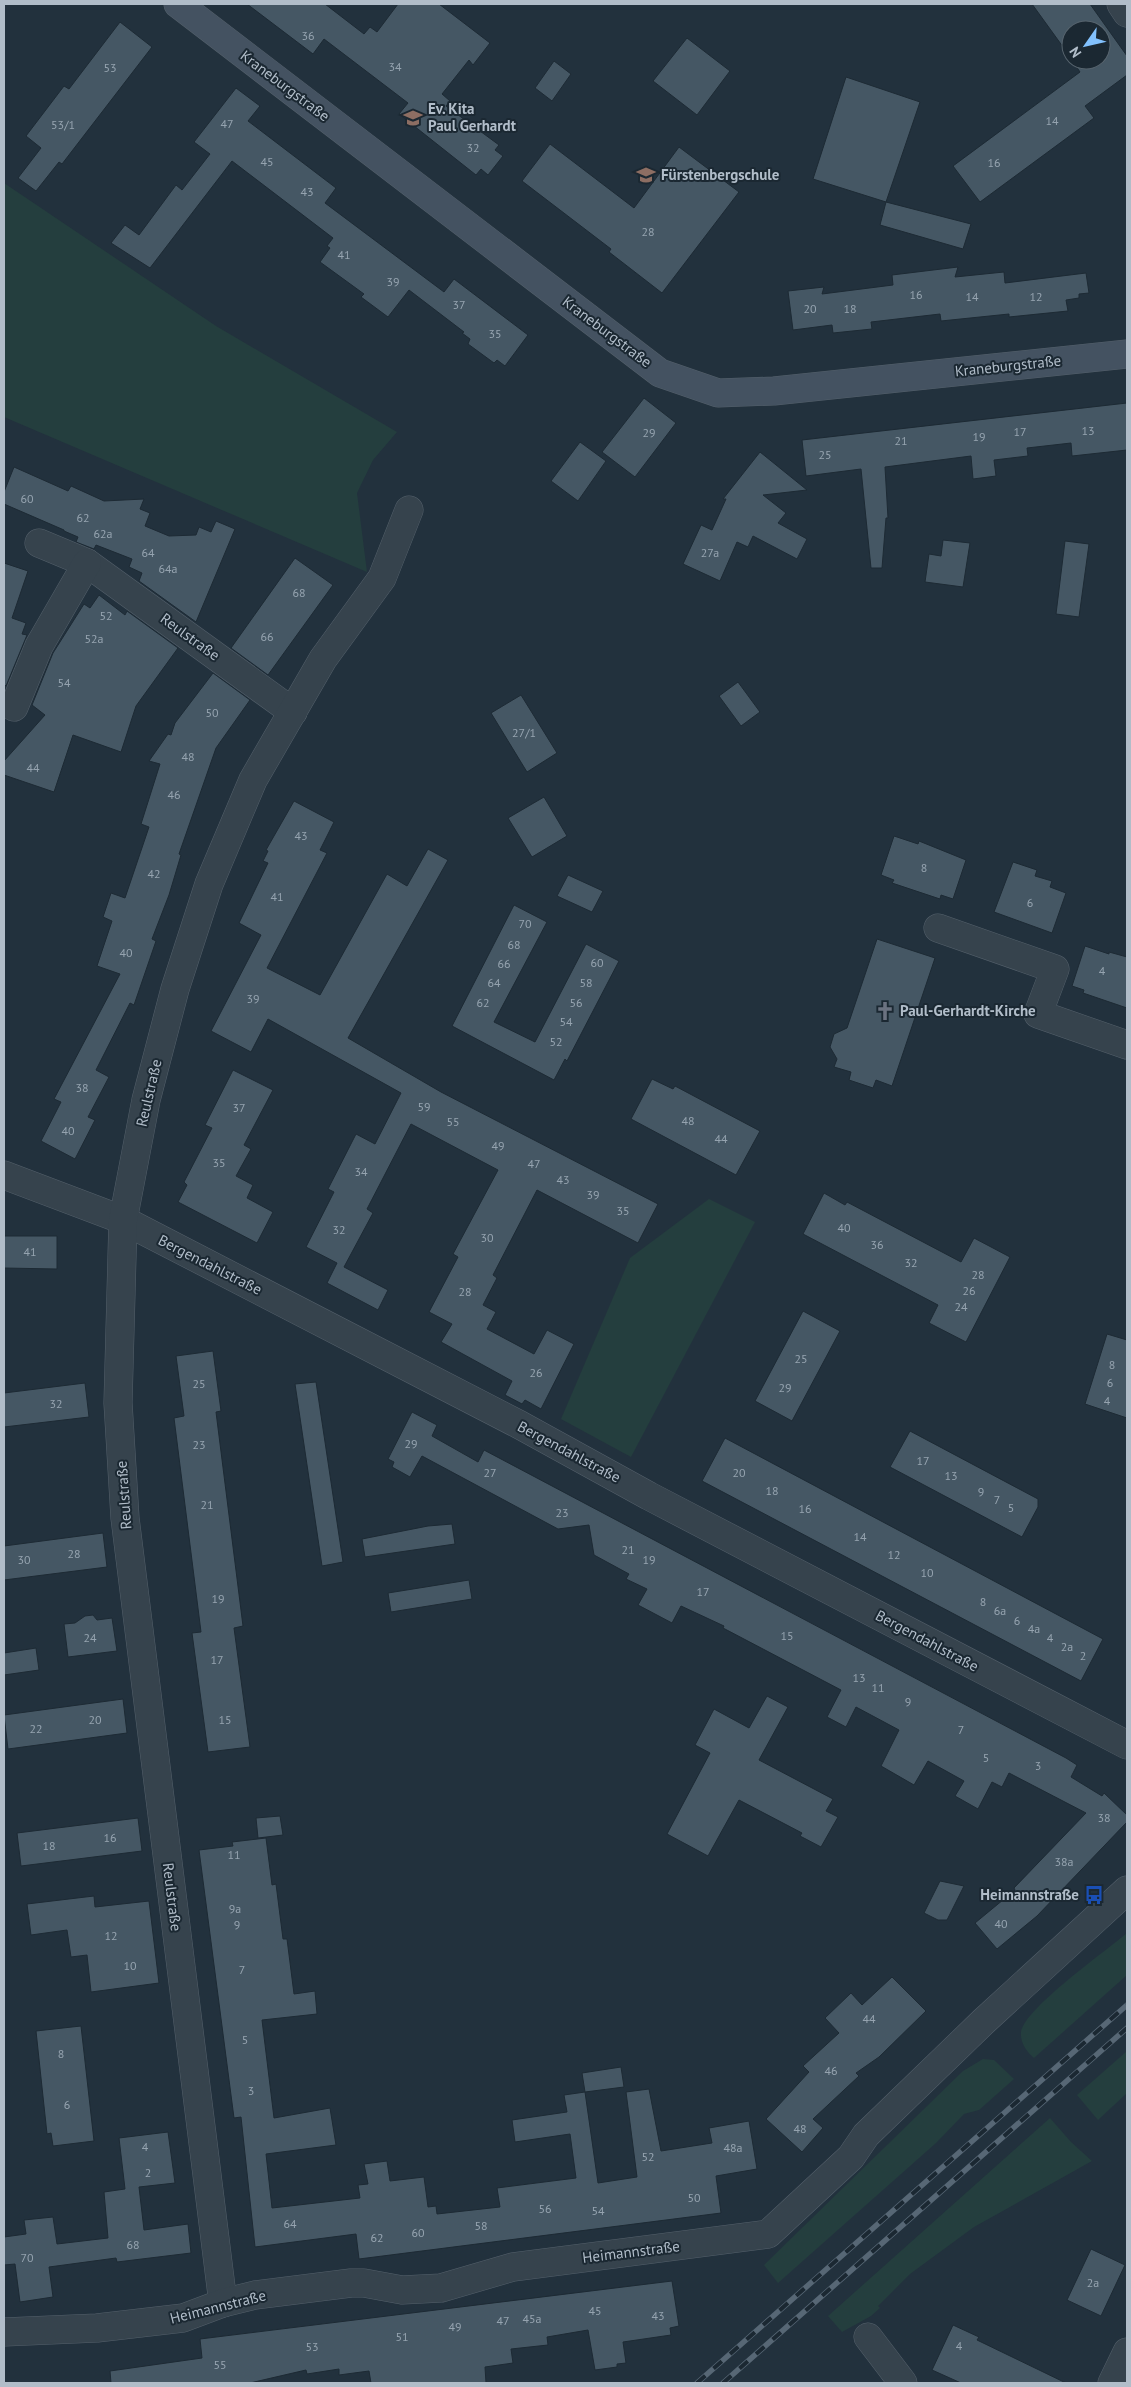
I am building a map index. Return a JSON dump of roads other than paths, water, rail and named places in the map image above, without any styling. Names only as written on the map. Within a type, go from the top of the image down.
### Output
[{"type":"street","name":"Kraneburgstraße","points":[[178,4],[660,373],[718,393],[774,391],[1127,354]]},
{"type":"street","points":[[1121,4],[1127,13]]},
{"type":"street","name":"Reulstraße","points":[[223,2303],[125,1518],[118,1403],[123,1220],[146,1100],[175,989],[209,884],[253,780],[323,659],[382,578],[409,510]]},
{"type":"street","name":"Reulstraße","points":[[39,543],[87,563],[293,712]]},
{"type":"street","points":[[14,707],[39,646],[87,563]]},
{"type":"street","points":[[938,928],[1054,970],[1038,1014],[1127,1045]]},
{"type":"street","name":"Bergendahlstraße","points":[[4,1174],[123,1220],[520,1425],[649,1496],[1127,1745]]},
{"type":"street","name":"Heimannstraße","points":[[4,2332],[97,2328],[182,2318],[223,2303],[256,2295],[351,2283],[364,2283],[402,2290],[441,2288],[513,2266],[768,2234],[851,2157],[866,2135],[977,2028],[1127,1890]]},
{"type":"street","points":[[868,2337],[903,2383]]},
{"type":"street","points":[[1112,2383],[1127,2352]]},
{"type":"railway","points":[[697,2383],[1127,2005]]},
{"type":"railway","points":[[723,2383],[1127,2028]]},
{"type":"place","name":"Ev. Kita Paul Gerhardt","points":[[413,118]]},
{"type":"place","name":"Fürstenbergschule","points":[[646,175]]},
{"type":"place","name":"Paul-Gerhardt-Kirche","points":[[885,1011]]},
{"type":"place","name":"Heimannstraße","points":[[1094,1895]]}]
